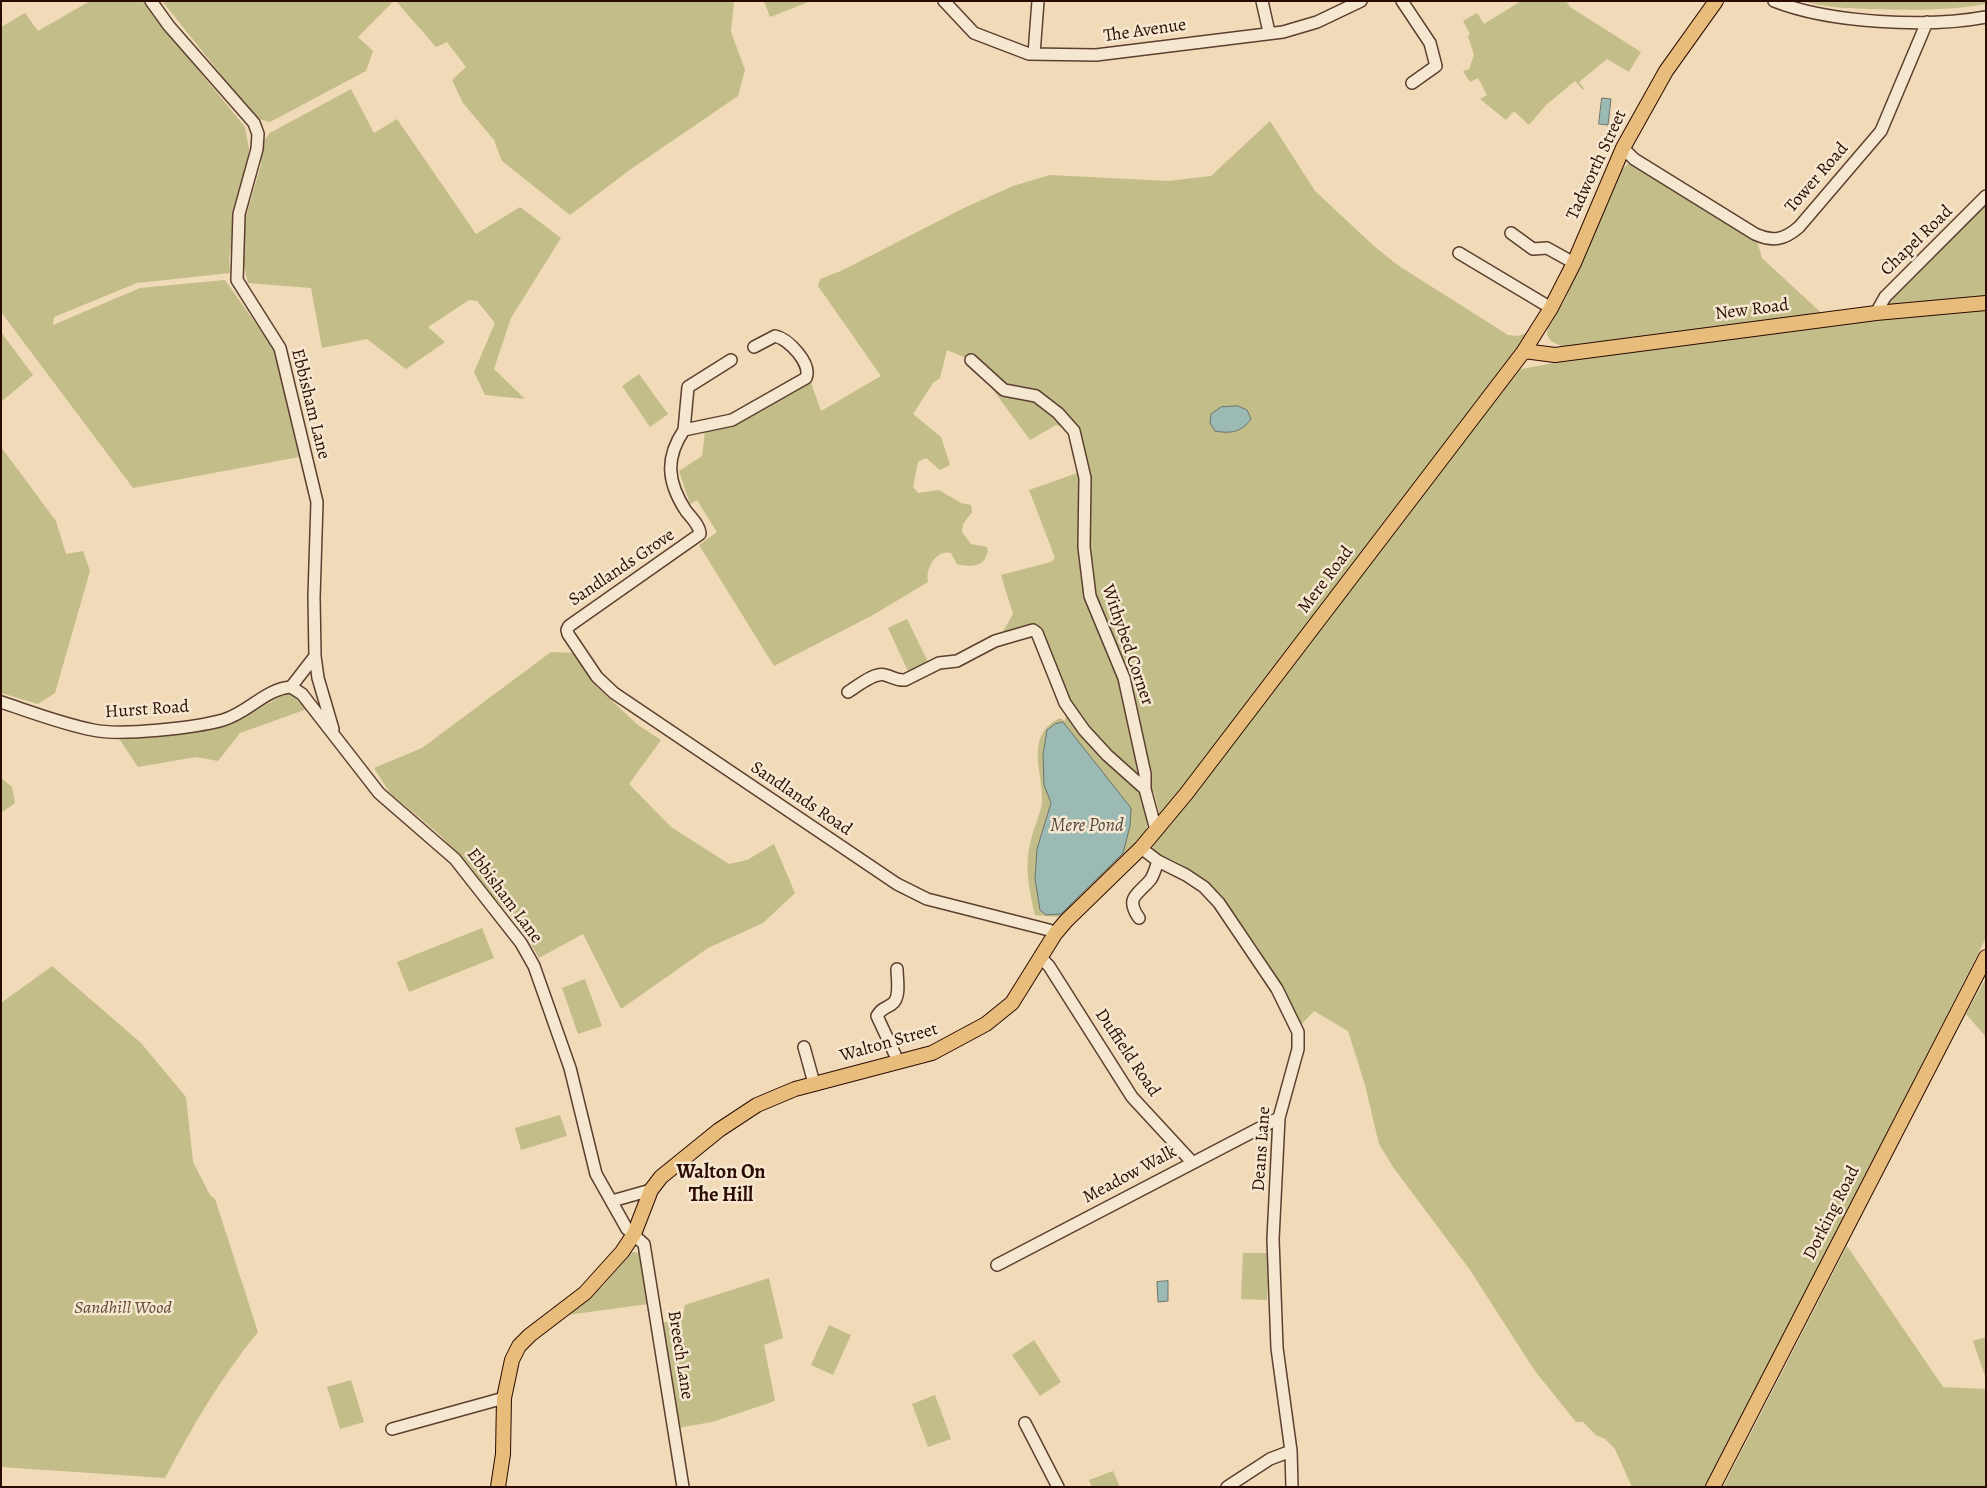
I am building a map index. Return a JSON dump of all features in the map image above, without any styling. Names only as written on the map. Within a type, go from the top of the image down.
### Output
[{"type":"main road","name":"Tadworth Street","points":[[1524,351],[1552,308],[1574,263],[1623,148],[1666,70],[1716,1]]},
{"type":"main road","name":"New Road","points":[[1524,351],[1556,355],[1876,313],[1986,303]]},
{"type":"main road","name":"Mere Road","points":[[1156,830],[1186,794],[1524,351]]},
{"type":"main road","name":"Walton Street","points":[[498,1487],[503,1454],[504,1398],[510,1368],[519,1346],[530,1335],[585,1293],[622,1252],[634,1234],[651,1190],[661,1177],[719,1130],[757,1105],[814,1084],[932,1053],[986,1024],[1012,1003],[1055,934],[1089,896],[1141,848],[1156,830]]},
{"type":"main road","name":"Dorking Road","points":[[1713,1487],[1986,957]]},
{"type":"street","name":"Ebbisham Lane","points":[[151,1],[169,26],[254,124],[258,134],[257,149],[239,214],[238,280],[280,348],[317,502],[314,597],[315,656],[318,678],[335,736]]},
{"type":"street","name":"The Avenue","points":[[944,1],[974,33],[1034,54],[1096,55],[1269,32],[1283,32],[1318,22],[1361,1]]},
{"type":"street","points":[[1034,54],[1038,1]]},
{"type":"street","points":[[1262,1],[1269,32]]},
{"type":"street","points":[[1402,1],[1430,43],[1436,66],[1412,83]]},
{"type":"street","points":[[1774,1],[1795,10],[1852,19],[1948,23],[1986,17]]},
{"type":"street","name":"Tower Road","points":[[1623,148],[1634,159],[1755,234],[1766,239],[1777,240],[1789,236],[1799,228],[1881,131],[1927,22]]},
{"type":"street","name":"Chapel Road","points":[[1876,313],[1885,297],[1986,196]]},
{"type":"street","points":[[1511,233],[1533,249],[1547,248],[1574,263]]},
{"type":"street","points":[[1459,253],[1552,308]]},
{"type":"street","points":[[731,360],[688,387],[684,430],[732,420],[806,378],[808,370],[795,347],[781,337],[776,336],[754,347]]},
{"type":"street","name":"Withybed Corner","points":[[971,360],[1004,390],[1036,396],[1058,413],[1074,431],[1085,478],[1084,547],[1090,596],[1124,678],[1143,765],[1145,789],[1156,830]]},
{"type":"street","name":"Sandlands Grove","points":[[567,630],[699,537],[700,531],[684,508],[671,480],[671,456],[674,444],[684,430]]},
{"type":"street","name":"Sandlands Road","points":[[567,630],[597,677],[614,693],[897,884],[927,899],[1049,930],[1055,934]]},
{"type":"street","points":[[848,692],[878,675],[884,674],[899,681],[905,680],[939,662],[957,661],[995,641],[1033,630],[1037,633],[1065,703],[1084,730],[1107,755],[1145,789]]},
{"type":"street","points":[[291,687],[315,656]]},
{"type":"street","points":[[302,694],[318,678]]},
{"type":"street","name":"Ebbisham Lane","points":[[291,687],[302,694],[379,794],[455,859],[522,943],[534,966],[570,1068],[596,1174],[627,1229],[634,1234]]},
{"type":"street","name":"Hurst Road","points":[[1,702],[94,731],[135,731],[180,728],[224,720],[246,710],[278,688],[291,687]]},
{"type":"street","name":"Deans Lane","points":[[1141,848],[1158,861],[1186,875],[1204,887],[1219,903],[1268,975],[1295,1024],[1299,1036],[1298,1049],[1279,1118],[1273,1259],[1277,1348],[1290,1451],[1292,1487]]},
{"type":"street","points":[[1139,918],[1132,906],[1132,901],[1153,877],[1158,861]]},
{"type":"street","name":"Duffield Road","points":[[1040,958],[1049,966],[1132,1097],[1192,1162]]},
{"type":"street","points":[[897,969],[897,996],[894,1003],[880,1010],[877,1016],[898,1061]]},
{"type":"street","points":[[804,1047],[814,1084]]},
{"type":"street","name":"Meadow Walk","points":[[997,1265],[1279,1118]]},
{"type":"street","points":[[612,1201],[651,1190]]},
{"type":"street","name":"Breech Lane","points":[[634,1234],[644,1244],[683,1487]]},
{"type":"street","points":[[392,1429],[504,1398]]},
{"type":"street","points":[[1025,1423],[1058,1487]]},
{"type":"street","points":[[1227,1487],[1270,1460],[1290,1451]]},
{"type":"green space","points":[[90,1],[142,1],[245,127],[249,149],[229,258],[230,273],[137,283],[54,317],[53,325],[140,288],[225,280],[275,351],[299,457],[133,488],[1,312],[1,27],[25,13],[38,31]]},
{"type":"green space","points":[[162,1],[394,1],[358,37],[373,51],[366,71],[270,122],[255,118],[217,82],[223,77]]},
{"type":"green space","points":[[396,1],[734,1],[731,32],[745,70],[738,96],[631,169],[570,215],[502,161],[494,140],[463,103],[452,80],[466,67],[447,42],[436,47]]},
{"type":"green space","points":[[764,1],[811,1],[770,17]]},
{"type":"green space","points":[[1521,1],[1566,1],[1570,7],[1641,52],[1629,72],[1607,59],[1579,82],[1583,90],[1575,81],[1546,105],[1529,125],[1514,111],[1506,120],[1480,99],[1487,95],[1478,78],[1470,82],[1463,71],[1469,69],[1474,55],[1468,36],[1470,34],[1463,21],[1477,13],[1484,24]]},
{"type":"green space","points":[[1803,1],[1986,1],[1986,4],[1943,9],[1900,10],[1837,7]]},
{"type":"green space","points":[[351,89],[374,133],[397,119],[476,234],[520,207],[561,238],[511,318],[494,369],[525,399],[485,395],[474,372],[495,323],[477,301],[469,300],[428,327],[445,342],[406,369],[367,339],[322,348],[311,288],[248,283],[243,262],[246,216],[261,165],[262,143],[270,133]]},
{"type":"green space","points":[[1270,121],[1315,191],[1375,247],[1399,266],[1508,335],[1518,336],[1527,333],[1501,372],[1160,816],[1154,792],[1125,776],[1142,796],[1148,822],[1146,832],[1059,917],[1035,915],[1029,887],[1028,859],[1031,840],[1042,803],[1038,756],[1039,745],[1042,735],[1049,726],[1060,718],[1065,721],[1068,702],[1042,636],[1031,624],[1001,635],[1013,614],[1001,575],[1051,562],[1055,558],[1029,490],[1080,472],[1074,431],[1056,425],[1030,440],[971,360],[947,350],[940,378],[933,383],[913,414],[941,437],[950,465],[940,470],[926,458],[918,462],[913,487],[918,493],[939,490],[961,503],[971,505],[972,512],[963,524],[962,532],[971,544],[987,547],[988,552],[985,559],[979,564],[972,566],[957,564],[951,553],[941,554],[936,557],[930,566],[928,582],[873,615],[774,666],[699,545],[717,532],[697,500],[690,504],[679,471],[702,456],[705,431],[751,417],[811,383],[821,411],[881,376],[818,286],[820,279],[841,271],[964,208],[1013,186],[1050,175],[1168,181],[1211,176]]},
{"type":"green space","points":[[1634,159],[1755,234],[1762,258],[1829,320],[1876,313],[1986,196],[1986,938],[1706,1487],[1632,1487],[1615,1449],[1605,1439],[1596,1435],[1583,1422],[1576,1422],[1535,1371],[1470,1270],[1393,1167],[1379,1144],[1365,1085],[1348,1031],[1314,1011],[1301,1025],[1276,978],[1242,924],[1201,879],[1179,863],[1156,854],[1152,845],[1517,370],[1558,362],[1561,346],[1551,341],[1547,335],[1548,328],[1564,302],[1620,171]]},
{"type":"green space","points":[[1,332],[33,375],[1,402]]},
{"type":"green space","points":[[639,374],[668,414],[650,427],[622,386]]},
{"type":"green space","points":[[1,447],[56,521],[66,554],[83,551],[90,571],[55,693],[38,704],[1,693]]},
{"type":"green space","points":[[907,619],[928,662],[908,671],[888,628]]},
{"type":"green space","points":[[551,652],[575,653],[596,686],[638,725],[661,740],[629,784],[671,827],[729,864],[747,860],[774,844],[795,893],[763,923],[708,948],[621,1009],[583,934],[539,958],[521,927],[491,894],[470,866],[440,835],[390,793],[374,768],[422,748]]},
{"type":"green space","points":[[289,692],[307,709],[240,733],[218,761],[196,757],[138,767],[120,740],[211,728],[253,712]]},
{"type":"green space","points":[[1,778],[12,787],[15,803],[1,813]]},
{"type":"green space","points":[[482,928],[494,958],[409,992],[397,962]]},
{"type":"green space","name":"Sandhill Wood","points":[[52,966],[141,1043],[186,1097],[193,1162],[210,1195],[215,1199],[258,1332],[244,1349],[208,1403],[165,1478],[1,1467],[1,1003]]},
{"type":"green space","points":[[1986,978],[1986,1037],[1966,1014]]},
{"type":"green space","points":[[585,979],[602,1026],[578,1034],[562,988]]},
{"type":"green space","points":[[560,1115],[567,1136],[521,1150],[515,1128]]},
{"type":"green space","points":[[1847,1246],[1943,1387],[1986,1389],[1986,1487],[1723,1487]]},
{"type":"green space","points":[[632,1252],[640,1253],[648,1304],[567,1315],[603,1286]]},
{"type":"green space","points":[[1243,1253],[1269,1253],[1267,1300],[1241,1299]]},
{"type":"green space","points":[[769,1278],[783,1338],[764,1345],[775,1401],[712,1422],[677,1428],[660,1323],[682,1320],[685,1305]]},
{"type":"green space","points":[[829,1325],[851,1335],[833,1375],[811,1365]]},
{"type":"green space","points":[[1986,1337],[1986,1379],[1973,1341]]},
{"type":"green space","points":[[1034,1340],[1061,1382],[1040,1396],[1012,1355]]},
{"type":"green space","points":[[351,1380],[364,1422],[340,1429],[327,1387]]},
{"type":"green space","points":[[935,1395],[951,1439],[928,1447],[912,1404]]},
{"type":"green space","points":[[1113,1471],[1120,1487],[1092,1487],[1089,1480]]},
{"type":"water","points":[[1602,98],[1611,99],[1608,125],[1599,124]]},
{"type":"water","points":[[1238,406],[1247,410],[1251,419],[1248,423],[1236,431],[1215,431],[1210,423],[1211,414],[1221,407]]},
{"type":"water","name":"Mere Pond","points":[[1063,722],[1131,808],[1130,826],[1123,853],[1061,914],[1046,915],[1040,910],[1035,879],[1037,849],[1051,803],[1044,785],[1043,755],[1047,730],[1055,724]]},
{"type":"water","points":[[1168,1281],[1168,1301],[1158,1302],[1157,1282]]},
{"type":"district","name":"Walton On The Hill","points":[[721,1184]]}]
